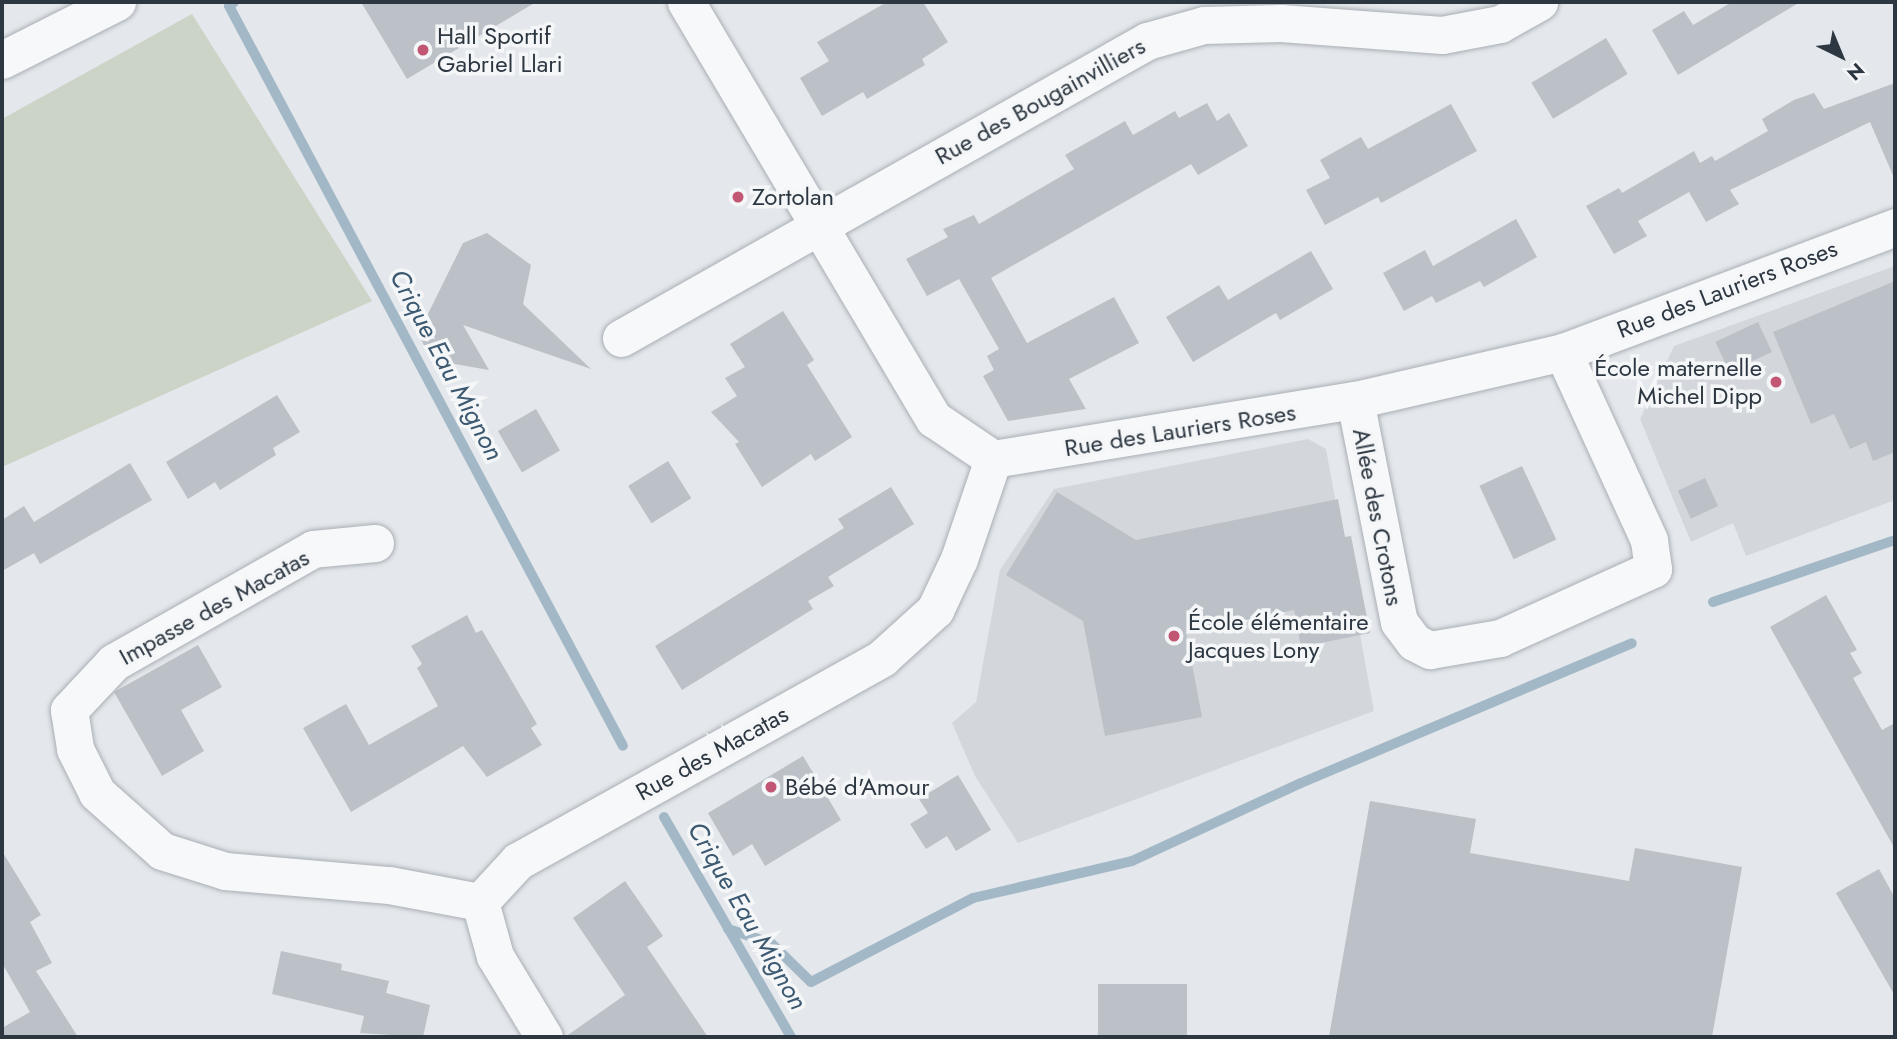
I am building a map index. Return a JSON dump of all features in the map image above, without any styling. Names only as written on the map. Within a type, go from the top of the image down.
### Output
[{"type":"street","points":[[2,60],[117,2]]},
{"type":"street","points":[[686,2],[934,419],[993,459]]},
{"type":"street","name":"Rue des Bougainvilliers","points":[[621,338],[1147,41],[1204,25],[1282,23],[1442,35],[1500,24],[1539,2]]},
{"type":"street","name":"Rue des Lauriers Roses","points":[[993,459],[1356,400],[1563,352],[1895,227]]},
{"type":"street","name":"Allée des Crotons","points":[[1356,400],[1399,622],[1414,642],[1430,650],[1500,638],[1653,569],[1649,540],[1563,352]]},
{"type":"street","name":"Rue des Macatas","points":[[480,902],[518,861],[882,658],[935,610],[959,559],[993,459]]},
{"type":"street","name":"Impasse des Macatas","points":[[375,544],[313,549],[114,662],[69,710],[75,749],[97,793],[162,851],[225,872],[389,885],[480,902]]},
{"type":"street","points":[[480,902],[495,956],[544,1037]]},
{"type":"shaded area","name":"École maternelle Michel Dipp","points":[[1895,266],[1895,500],[1746,556],[1733,523],[1691,542],[1640,419],[1674,346]]},
{"type":"shaded area","name":"École élémentaire Jacques Lony","points":[[1308,439],[1326,449],[1374,711],[1018,843],[975,776],[952,723],[976,702],[1000,570],[1054,489]]},
{"type":"green space","points":[[192,14],[372,301],[2,467],[2,119]]},
{"type":"building","name":"Hall Sportif Gabriel Llari","points":[[361,2],[536,2],[407,79]]},
{"type":"building","points":[[887,2],[923,2],[948,42],[922,59],[925,65],[867,99],[863,92],[822,116],[800,78],[829,61],[817,42]]},
{"type":"building","points":[[1732,2],[1800,2],[1678,75],[1652,30],[1684,11],[1693,25]]},
{"type":"building","points":[[1606,38],[1628,74],[1553,119],[1531,83]]},
{"type":"building","points":[[1895,83],[1895,180],[1870,122],[1730,190],[1739,204],[1706,222],[1689,192],[1638,221],[1647,236],[1614,254],[1586,206],[1619,188],[1622,193],[1694,151],[1700,163],[1712,156],[1715,161],[1768,131],[1762,119],[1794,100],[1814,93],[1824,109]]},
{"type":"building","points":[[1207,103],[1217,121],[1229,113],[1248,146],[1198,175],[1191,164],[991,278],[1027,343],[1114,297],[1139,343],[1069,379],[1086,409],[1008,421],[983,376],[994,370],[987,356],[999,349],[959,279],[927,296],[906,259],[948,237],[943,229],[974,215],[979,224],[1074,169],[1065,155],[1125,121],[1133,135],[1175,111],[1179,118]]},
{"type":"building","points":[[1451,104],[1477,151],[1381,203],[1378,197],[1325,225],[1306,190],[1330,178],[1320,160],[1361,137],[1368,149]]},
{"type":"building","points":[[1516,219],[1537,257],[1484,287],[1480,281],[1436,303],[1432,296],[1404,311],[1383,273],[1425,250],[1433,266]]},
{"type":"building","points":[[487,233],[531,265],[523,304],[591,369],[463,325],[489,370],[432,360],[418,334],[463,243]]},
{"type":"building","points":[[1311,251],[1333,289],[1280,320],[1276,313],[1193,362],[1166,317],[1219,285],[1228,300]]},
{"type":"building","points":[[1895,281],[1895,452],[1873,461],[1866,442],[1850,449],[1834,414],[1811,424],[1773,332]]},
{"type":"building","points":[[783,311],[814,360],[807,365],[852,437],[815,461],[811,454],[762,487],[735,444],[739,442],[711,412],[737,396],[725,378],[745,367],[730,344]]},
{"type":"building","points":[[1758,322],[1772,352],[1729,372],[1715,342]]},
{"type":"building","points":[[277,395],[300,432],[273,448],[276,455],[220,490],[215,482],[188,499],[166,462]]},
{"type":"building","points":[[536,409],[560,451],[522,473],[498,431]]},
{"type":"building","points":[[668,461],[691,498],[651,523],[628,486]]},
{"type":"building","points":[[130,463],[152,500],[40,564],[34,553],[2,571],[2,520],[24,506],[34,522]]},
{"type":"building","points":[[1522,466],[1556,539],[1514,559],[1479,486]]},
{"type":"building","points":[[1705,478],[1718,506],[1691,519],[1678,491]]},
{"type":"building","points":[[891,487],[914,524],[828,577],[834,586],[808,601],[813,609],[682,690],[655,646],[844,528],[838,519]]},
{"type":"building","points":[[1057,492],[1136,540],[1338,499],[1345,537],[1351,536],[1370,633],[1301,647],[1294,610],[1186,632],[1202,717],[1105,736],[1083,621],[1006,575]]},
{"type":"building","points":[[1826,595],[1857,650],[1850,653],[1862,673],[1853,678],[1882,730],[1895,723],[1895,849],[1770,627]]},
{"type":"building","points":[[467,615],[476,633],[482,630],[537,724],[531,728],[542,745],[487,777],[463,746],[351,812],[303,728],[346,704],[369,745],[438,706],[417,668],[422,664],[411,646]]},
{"type":"building","points":[[198,645],[222,687],[181,710],[204,751],[162,776],[114,692]]},
{"type":"building","points":[[803,756],[841,820],[765,866],[752,844],[733,856],[708,813]]},
{"type":"building","points":[[958,775],[991,830],[956,851],[947,836],[926,849],[910,824],[928,813],[919,799]]},
{"type":"building","points":[[1370,801],[1476,819],[1470,853],[1629,881],[1635,848],[1742,867],[1712,1037],[1329,1037]]},
{"type":"building","points":[[2,851],[41,915],[30,922],[52,963],[36,971],[78,1037],[2,1037],[2,1028],[30,1012],[2,963]]},
{"type":"building","points":[[1879,869],[1895,898],[1895,996],[1836,893]]},
{"type":"building","points":[[625,881],[663,936],[647,947],[708,1037],[565,1037],[625,995],[573,918]]},
{"type":"building","points":[[281,951],[342,964],[341,970],[389,981],[386,993],[430,1005],[423,1037],[360,1033],[364,1016],[272,994]]},
{"type":"building","points":[[1098,984],[1187,984],[1187,1037],[1098,1037]]},
{"type":"waterway","name":"Crique Eau Mignon","points":[[234,2],[229,6],[623,746]]},
{"type":"waterway","points":[[1713,602],[1895,540]]},
{"type":"waterway","points":[[728,929],[771,943],[811,982],[973,898],[1132,861],[1301,783],[1632,643]]},
{"type":"waterway","name":"Crique Eau Mignon","points":[[664,817],[791,1037]]},
{"type":"place","name":"Hall Sportif Gabriel Llari","points":[[423,50]]},
{"type":"place","name":"Zortolan","points":[[738,197]]},
{"type":"place","name":"École maternelle Michel Dipp","points":[[1776,382]]},
{"type":"place","name":"École élémentaire Jacques Lony","points":[[1174,636]]},
{"type":"place","name":"Bébé d'Amour","points":[[771,787]]}]
